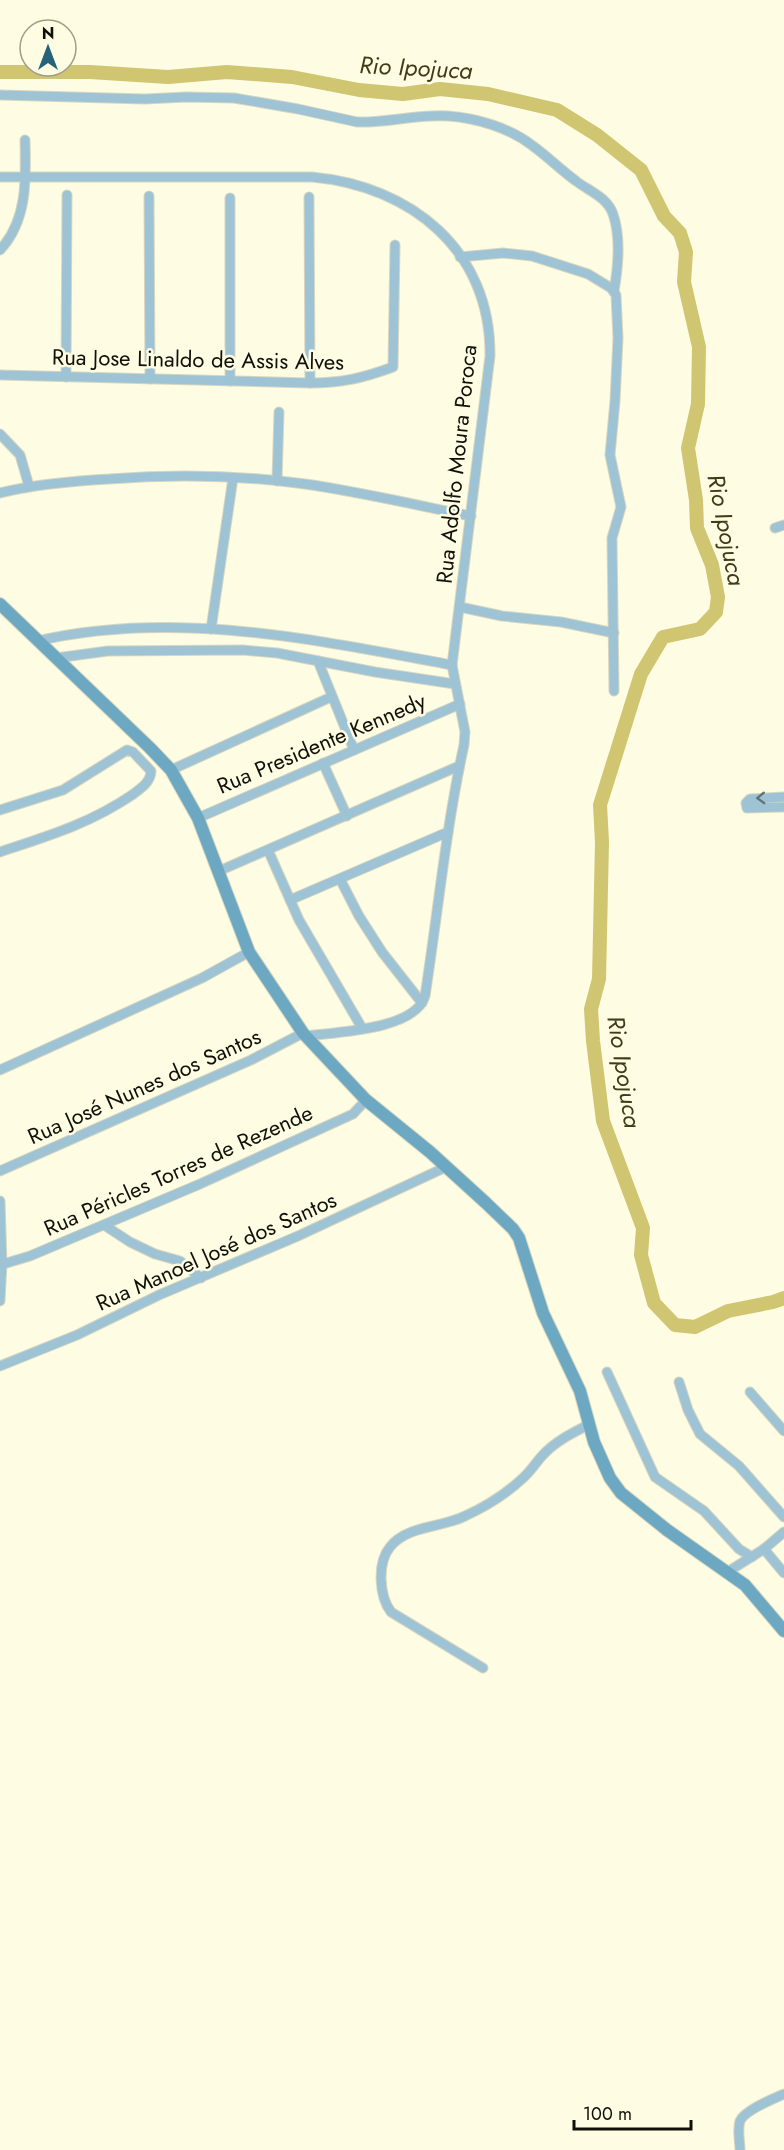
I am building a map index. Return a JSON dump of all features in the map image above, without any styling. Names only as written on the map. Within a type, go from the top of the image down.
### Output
[{"type":"street","points":[[0,95],[145,99],[213,97],[270,104],[371,123],[410,116],[447,116],[487,123],[533,146],[603,199],[609,206],[616,227],[617,257],[614,291],[617,302],[618,338],[610,455],[621,507],[612,538],[614,691]]},
{"type":"street","points":[[0,250],[12,234],[18,219],[26,178],[25,140]]},
{"type":"street","name":"Rua Adolfo Moura Poroca","points":[[0,177],[312,177],[335,179],[380,192],[419,213],[447,237],[479,292],[489,321],[486,397],[452,665],[465,732],[422,1003]]},
{"type":"street","points":[[66,377],[67,195]]},
{"type":"street","points":[[149,196],[150,379]]},
{"type":"street","points":[[309,197],[310,383]]},
{"type":"street","points":[[230,198],[230,381]]},
{"type":"street","name":"Rua Jose Linaldo de Assis Alves","points":[[0,375],[310,383],[351,381],[393,367],[395,245]]},
{"type":"street","points":[[460,257],[503,253],[532,256],[588,274],[614,291]]},
{"type":"street","points":[[277,481],[279,412]]},
{"type":"street","points":[[0,434],[20,455],[29,486]]},
{"type":"street","points":[[0,493],[29,486],[140,476],[198,476],[277,481],[353,492],[471,516]]},
{"type":"street","points":[[212,629],[233,478]]},
{"type":"street","points":[[0,604],[171,770],[198,818],[257,968],[304,1034],[366,1100],[446,1167],[499,1215],[519,1238],[543,1313],[574,1376],[603,1466],[621,1492],[667,1530],[729,1571],[760,1600],[784,1630]]},
{"type":"street","points":[[460,607],[502,616],[561,622],[614,633]]},
{"type":"street","points":[[37,641],[68,634],[139,628],[212,629],[263,632],[452,665]]},
{"type":"street","points":[[56,658],[108,651],[233,650],[277,653],[409,678],[455,684]]},
{"type":"street","points":[[318,662],[354,750]]},
{"type":"street","points":[[171,770],[331,697]]},
{"type":"street","name":"Rua Presidente Kennedy","points":[[198,818],[460,704]]},
{"type":"street","points":[[0,810],[63,790],[127,750],[133,752],[151,771],[150,778],[131,795],[88,821],[0,852]]},
{"type":"street","points":[[323,763],[347,816]]},
{"type":"street","points":[[219,871],[459,766]]},
{"type":"street","points":[[784,797],[750,799],[746,803],[747,808],[784,807]]},
{"type":"street","points":[[290,900],[448,832]]},
{"type":"street","points":[[268,850],[315,950],[362,1028]]},
{"type":"street","points":[[304,1034],[362,1028],[405,1018],[422,1003],[382,952],[359,916],[340,879]]},
{"type":"street","points":[[0,1070],[202,978],[249,952]]},
{"type":"street","name":"Rua José Nunes dos Santos","points":[[0,1171],[259,1057],[304,1034]]},
{"type":"street","name":"Rua Péricles Torres de Rezende","points":[[1,1264],[30,1256],[200,1184],[353,1114],[366,1100]]},
{"type":"street","name":"Rua Manoel José dos Santos","points":[[0,1366],[77,1335],[134,1306],[298,1236],[446,1167]]},
{"type":"street","points":[[0,1201],[0,1300]]},
{"type":"street","points":[[104,1225],[144,1249],[180,1261],[201,1278]]},
{"type":"street","points":[[607,1372],[655,1477],[704,1511],[739,1549],[752,1557]]},
{"type":"street","points":[[679,1382],[688,1410],[700,1434],[739,1466],[784,1516]]},
{"type":"street","points":[[750,1392],[784,1431]]},
{"type":"street","points":[[483,1668],[391,1612],[384,1599],[382,1582],[382,1568],[388,1549],[401,1537],[418,1530],[453,1522],[477,1510],[525,1477],[552,1446],[590,1424]]},
{"type":"street","points":[[729,1571],[764,1550],[784,1532]]},
{"type":"street","points":[[764,1550],[784,1573]]},
{"type":"street","points":[[740,2150],[739,2124],[741,2119],[747,2113],[784,2094]]},
{"type":"waterway","name":"Rio Ipojuca","points":[[0,72],[90,72],[168,77],[227,72],[292,77],[359,90],[403,94],[440,89],[488,94],[557,110],[597,135],[641,170],[664,216],[680,233],[686,252],[684,282],[699,347],[698,404],[688,448],[696,500],[697,528],[712,565],[718,597],[716,612],[700,629],[663,637],[641,674],[600,805],[602,842],[599,979],[591,1009],[603,1121],[643,1228],[641,1255],[654,1303],[675,1325],[695,1327],[728,1311],[784,1298]]}]
